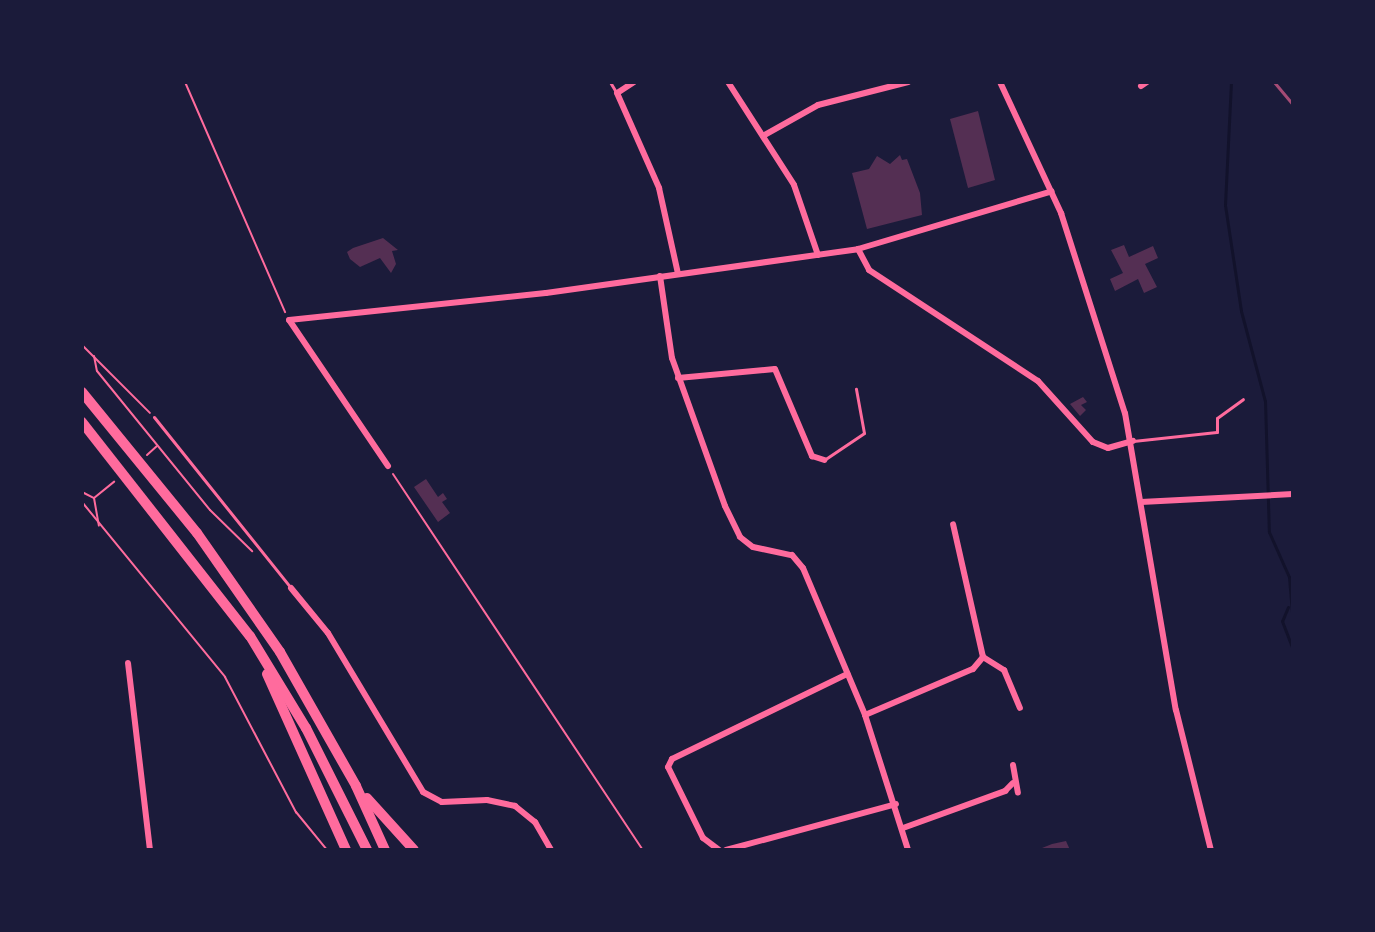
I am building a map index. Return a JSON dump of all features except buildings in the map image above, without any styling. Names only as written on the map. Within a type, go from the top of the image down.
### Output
[{"type":"highway","points":[[82,392],[241,594],[302,687],[356,786],[385,850]]},
{"type":"highway","points":[[82,422],[250,636],[306,728],[367,850]]},
{"type":"highway","points":[[250,636],[346,850]]},
{"type":"highway","points":[[356,786],[414,850]]},
{"type":"street","points":[[634,82],[617,93],[659,188],[678,274]]},
{"type":"street","points":[[728,82],[794,185],[818,255]]},
{"type":"street","points":[[763,136],[818,105],[908,82]]},
{"type":"street","points":[[1000,82],[1052,191],[1133,441],[1176,710],[1211,850]]},
{"type":"street","points":[[388,466],[289,320],[678,274],[858,249],[1052,191]]},
{"type":"street","points":[[858,249],[869,270],[1038,381],[1093,442],[1108,448],[1133,441]]},
{"type":"street","points":[[660,276],[678,378],[740,537],[753,547],[792,555],[803,568],[865,715],[896,804],[908,850]]},
{"type":"street","points":[[678,378],[775,369],[812,456],[824,460]]},
{"type":"street","points":[[1141,502],[1293,494]]},
{"type":"street","points":[[953,524],[983,657],[1004,670],[1020,708]]},
{"type":"street","points":[[291,588],[328,633],[423,792],[442,802],[487,800],[515,806],[535,822],[551,850]]},
{"type":"street","points":[[865,715],[973,669],[983,657]]},
{"type":"street","points":[[128,663],[150,850]]},
{"type":"street","points":[[719,850],[703,838],[668,767],[672,759],[847,674]]},
{"type":"street","points":[[1013,765],[1013,783],[1018,793]]},
{"type":"street","points":[[903,828],[1005,791],[1013,783]]},
{"type":"street","points":[[726,850],[896,804]]},
{"type":"lane","points":[[610,82],[617,93]]},
{"type":"lane","points":[[824,460],[864,433],[856,389]]},
{"type":"lane","points":[[1133,441],[1217,432],[1217,418],[1243,399]]},
{"type":"lane","points":[[154,417],[291,588]]},
{"type":"path","points":[[185,82],[289,320]]},
{"type":"path","points":[[82,345],[154,417]]},
{"type":"path","points":[[94,356],[97,371],[158,446],[246,549],[261,553]]},
{"type":"path","points":[[148,454],[158,446]]},
{"type":"path","points":[[388,466],[643,850]]},
{"type":"path","points":[[94,498],[110,486]]},
{"type":"path","points":[[82,492],[94,498]]},
{"type":"path","points":[[94,498],[99,527]]},
{"type":"path","points":[[82,502],[99,527],[225,677],[296,812],[327,850]]},
{"type":"waterway","points":[[1231,82],[1225,205],[1241,311],[1265,401],[1269,532],[1289,577],[1293,624]]},
{"type":"waterway","points":[[1288,607],[1282,621],[1293,650]]},
{"type":"railway","points":[[1274,82],[1293,105]]}]
